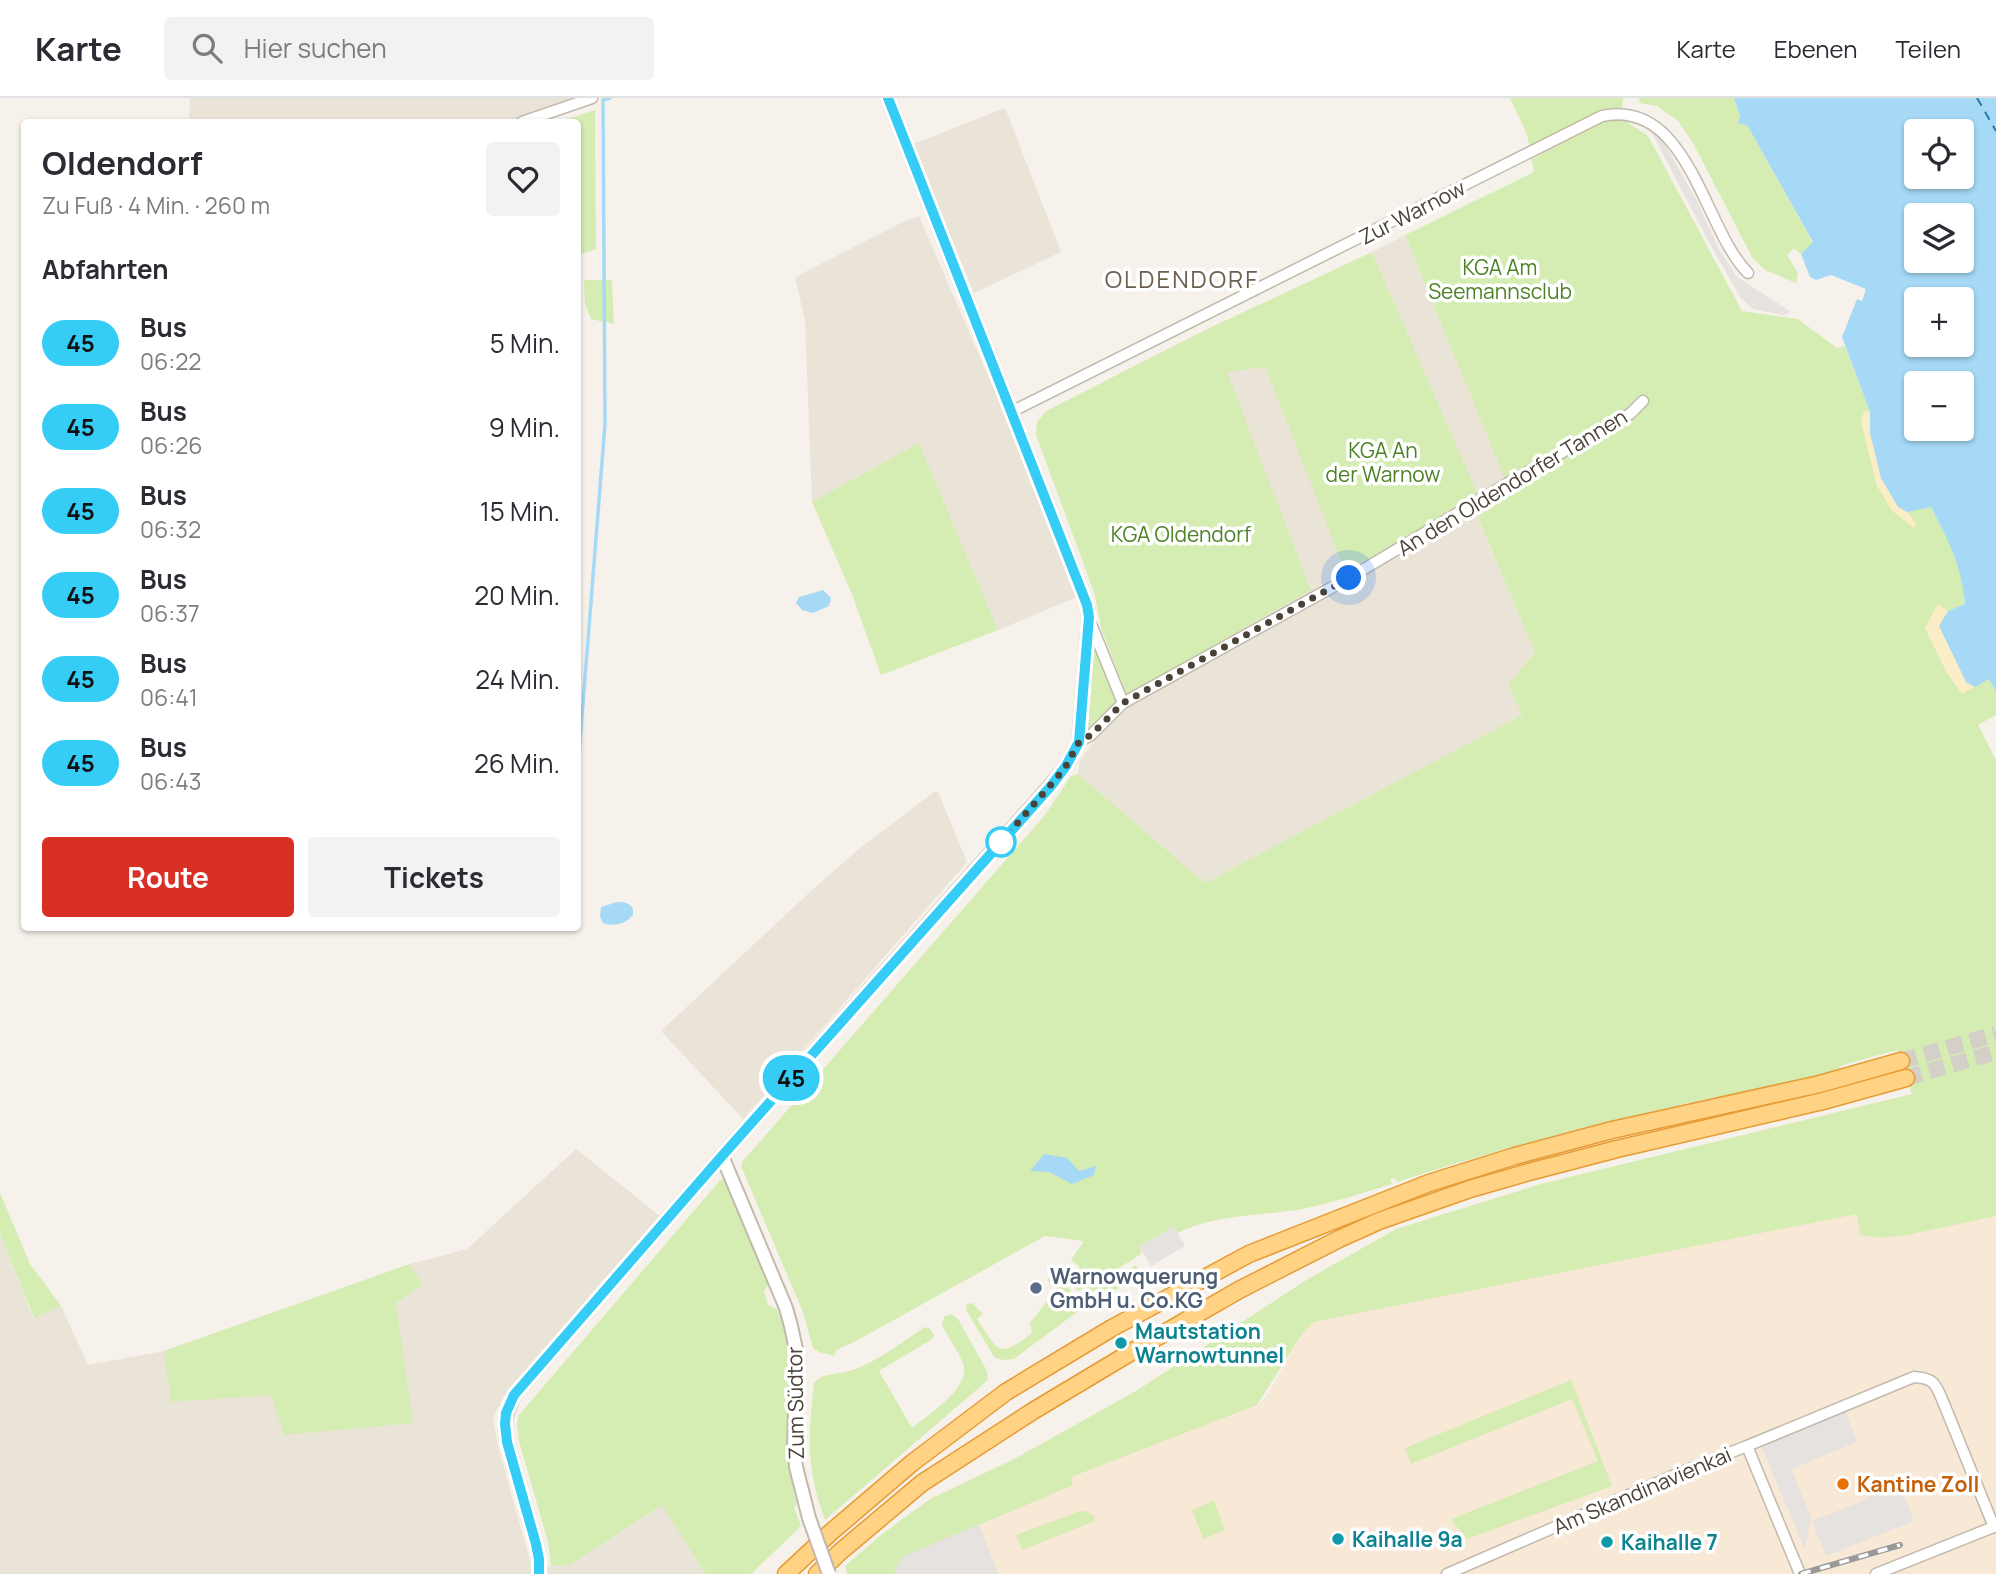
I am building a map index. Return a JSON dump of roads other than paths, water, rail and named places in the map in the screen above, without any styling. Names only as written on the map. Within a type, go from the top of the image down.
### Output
[{"type":"highway","points":[[786,1574],[830,1532],[912,1463],[1006,1392],[1112,1328],[1249,1254],[1429,1183],[1515,1156],[1612,1130],[1820,1084],[1901,1061]]},
{"type":"highway","points":[[817,1574],[922,1483],[1033,1411],[1128,1353],[1339,1239],[1379,1221],[1470,1189],[1529,1172],[1823,1101],[1906,1078]]},
{"type":"street","points":[[531,119],[592,98]]},
{"type":"street","points":[[888,98],[1084,596],[1089,617],[1123,703]]},
{"type":"street","name":"Zur Warnow","points":[[1011,412],[1602,116],[1615,113],[1628,112],[1647,118],[1666,131],[1686,160],[1725,242],[1748,273]]},
{"type":"street","name":"An den Oldendorfer Tannen","points":[[1079,742],[1091,735],[1123,703],[1349,578],[1508,483],[1630,415],[1643,401]]},
{"type":"street","points":[[539,1574],[536,1544],[507,1442],[506,1413],[514,1395],[1066,766],[1079,742],[1089,617]]},
{"type":"street","name":"Zum Südtor","points":[[722,1156],[792,1326],[797,1354],[794,1446],[796,1467],[809,1518],[829,1574]]},
{"type":"street","points":[[1747,1446],[1914,1377],[1927,1378],[1935,1385],[1995,1527],[1876,1574]]},
{"type":"street","name":"Am Skandinavienkai","points":[[1447,1574],[1747,1446],[1800,1574]]},
{"type":"water","points":[[1734,98],[1996,98],[1996,692],[1989,679],[1975,687],[1966,682],[1939,626],[1948,611],[1965,604],[1957,565],[1931,507],[1907,512],[1898,507],[1881,478],[1870,433],[1870,412],[1842,337],[1857,299],[1862,301],[1866,289],[1831,275],[1816,280],[1810,277],[1801,254],[1813,242],[1747,125],[1738,123],[1740,116]]},
{"type":"water","points":[[823,590],[831,598],[829,606],[813,613],[802,610],[796,603],[799,597]]},
{"type":"water","points":[[617,902],[629,904],[633,915],[620,924],[603,923],[600,917],[601,907]]},
{"type":"water","points":[[1044,1154],[1067,1158],[1079,1171],[1096,1166],[1094,1175],[1072,1184],[1049,1172],[1030,1171]]},
{"type":"waterway","points":[[581,729],[605,424],[603,100],[610,98]]},
{"type":"tunnel","points":[[1901,1061],[1996,1034]]},
{"type":"tunnel","points":[[1906,1078],[1996,1052]]},
{"type":"railway","points":[[1801,1574],[1900,1545]]},
{"type":"place","name":"Warnowquerung GmbH u. Co.KG","points":[[1036,1288]]},
{"type":"place","name":"Mautstation Warnowtunnel","points":[[1121,1343]]},
{"type":"place","name":"Kantine Zoll","points":[[1843,1484]]},
{"type":"place","name":"Kaihalle 9a","points":[[1338,1539]]},
{"type":"place","name":"Kaihalle 7","points":[[1607,1542]]},
{"type":"district","name":"OLDENDORF","points":[[1182,278]]},
{"type":"park label","name":"KGA Am Seemannsclub","points":[[1500,279]]},
{"type":"park label","name":"KGA An der Warnow","points":[[1383,462]]},
{"type":"park label","name":"KGA Oldendorf","points":[[1181,534]]}]
